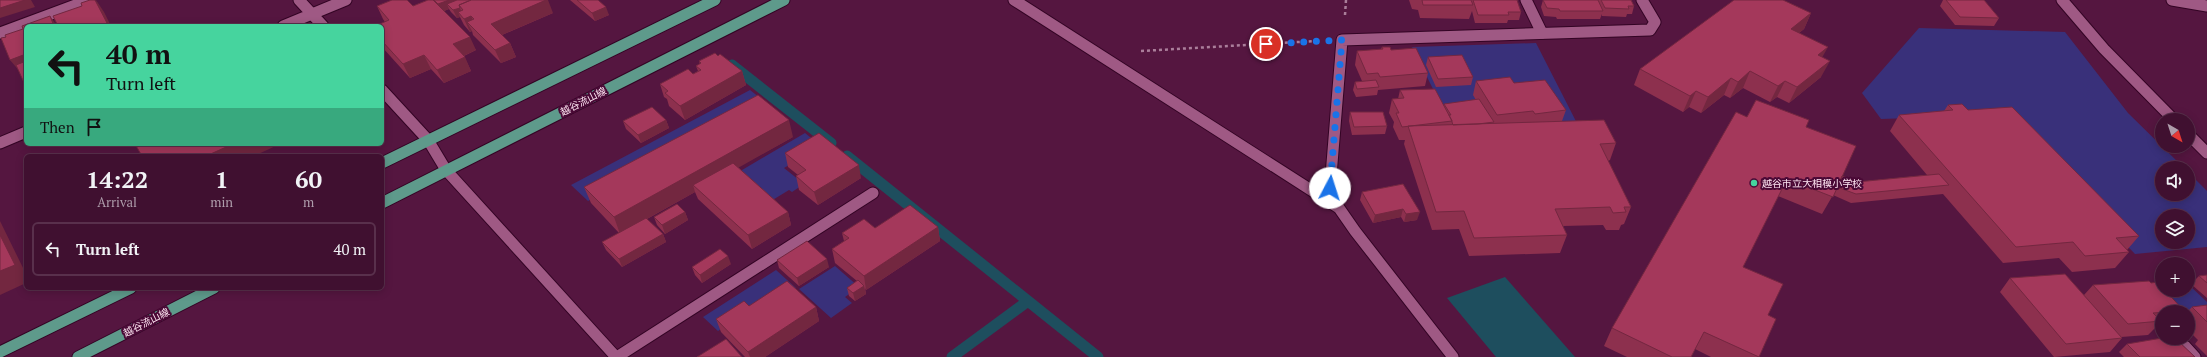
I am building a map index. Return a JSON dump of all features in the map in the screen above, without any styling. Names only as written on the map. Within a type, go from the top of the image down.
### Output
[{"type":"main road","points":[[384,162],[715,0]]},
{"type":"main road","name":"越谷流山線","points":[[384,202],[784,0]]},
{"type":"main road","points":[[0,352],[127,290]]},
{"type":"main road","name":"越谷流山線","points":[[78,357],[210,290]]},
{"type":"street","points":[[24,24],[89,0]]},
{"type":"street","points":[[299,0],[321,24]]},
{"type":"street","points":[[288,24],[346,0]]},
{"type":"street","points":[[1014,0],[1200,118],[1255,157],[1339,208]]},
{"type":"street","points":[[1526,0],[1542,33]]},
{"type":"street","points":[[1453,357],[1339,208],[1330,188],[1342,40],[1650,30],[1655,22],[1642,0]]},
{"type":"street","points":[[2062,0],[2104,48],[2167,113]]},
{"type":"street","points":[[2172,0],[2207,6]]},
{"type":"street","points":[[0,33],[24,24]]},
{"type":"street","points":[[384,92],[428,140],[446,170],[616,357],[873,193]]},
{"type":"street","points":[[0,143],[24,133]]},
{"type":"street","points":[[2195,141],[2207,153]]},
{"type":"street","points":[[2185,346],[2195,357]]},
{"type":"path","points":[[1098,53],[1342,40]]},
{"type":"shaded area","points":[[1919,28],[2065,32],[2128,113],[2155,140],[2155,153],[2169,153],[2177,161],[2155,161],[2155,201],[2195,201],[2195,179],[2207,191],[2207,247],[2195,248],[2195,209],[2155,209],[2155,249],[2186,249],[2135,254],[2001,115],[1881,119],[1862,93]]},
{"type":"shaded area","points":[[1536,43],[1583,135],[1443,109],[1412,47]]},
{"type":"shaded area","points":[[750,90],[768,104],[588,201],[571,185]]},
{"type":"shaded area","points":[[805,133],[821,146],[784,168],[804,184],[792,192],[789,190],[771,201],[737,173]]},
{"type":"shaded area","points":[[835,266],[859,287],[845,297],[852,303],[831,318],[799,289]]},
{"type":"shaded area","points":[[776,270],[796,288],[753,316],[748,311],[718,331],[703,317]]},
{"type":"shaded area","points":[[2155,288],[2155,297],[2195,297],[2195,291],[2207,302],[2207,313],[2195,313],[2195,305],[2156,305],[2140,290]]},
{"type":"water","points":[[1505,277],[1575,357],[1496,357],[1447,298]]},
{"type":"building","points":[[0,0],[25,0],[0,8]]},
{"type":"building","points":[[95,0],[107,23],[57,24],[53,16],[82,6],[81,3]]},
{"type":"building","points":[[392,0],[407,0],[413,6],[428,0],[433,0],[470,37],[453,44],[465,57],[437,70],[424,55],[403,64],[384,43],[384,24],[380,24],[389,20],[377,6]]},
{"type":"building","points":[[434,0],[449,0],[438,4]]},
{"type":"building","points":[[457,0],[471,0],[459,5],[460,8],[453,10],[447,4]]},
{"type":"building","points":[[471,0],[546,0],[491,24],[510,43],[495,50],[467,22],[474,19],[471,16],[464,19],[458,12],[463,10],[459,5]]},
{"type":"building","points":[[577,0],[598,0],[606,7],[592,13]]},
{"type":"building","points":[[1422,0],[1471,0],[1473,5],[1423,5]]},
{"type":"building","points":[[1473,0],[1517,0],[1521,12],[1508,12],[1509,15],[1478,15]]},
{"type":"building","points":[[1543,0],[1598,0],[1603,11],[1560,11],[1559,9],[1547,8]]},
{"type":"building","points":[[1601,0],[1631,0],[1634,6],[1628,6],[1629,9],[1605,8]]},
{"type":"building","points":[[1734,0],[1783,0],[1811,13],[1791,29],[1828,47],[1818,55],[1830,61],[1797,87],[1785,81],[1778,86],[1750,71],[1738,82],[1731,78],[1708,97],[1696,91],[1690,96],[1640,69]]},
{"type":"building","points":[[1946,0],[1984,0],[1999,18],[1960,17]]},
{"type":"building","points":[[50,16],[53,24],[28,24]]},
{"type":"building","points":[[24,25],[24,55],[10,60],[1,38],[6,37],[5,35],[23,29],[22,26]]},
{"type":"building","points":[[1382,47],[1390,47],[1391,50],[1416,48],[1428,73],[1380,77],[1378,73],[1367,74],[1357,51],[1383,49]]},
{"type":"building","points":[[715,53],[718,56],[720,54],[742,71],[680,106],[665,93],[668,91],[660,84],[688,69],[693,74],[701,70],[696,66],[701,63],[699,61]]},
{"type":"building","points":[[1462,55],[1473,77],[1438,79],[1428,57]]},
{"type":"building","points":[[24,62],[24,83],[16,65]]},
{"type":"building","points":[[1510,77],[1514,83],[1545,80],[1566,110],[1535,114],[1533,111],[1497,115],[1476,81]]},
{"type":"building","points":[[1376,80],[1379,87],[1357,89],[1355,82]]},
{"type":"building","points":[[1435,89],[1452,121],[1402,127],[1396,113],[1399,113],[1392,99],[1404,98],[1400,90]]},
{"type":"building","points":[[758,95],[789,120],[614,217],[584,187]]},
{"type":"building","points":[[1479,99],[1494,122],[1453,125],[1449,115],[1451,115],[1444,104]]},
{"type":"building","points":[[1756,100],[1809,120],[1806,127],[1856,146],[1833,197],[1787,179],[1743,267],[1783,284],[1768,315],[1776,319],[1759,357],[1704,332],[1691,357],[1672,357],[1612,328],[1736,112],[1747,117]]},
{"type":"building","points":[[1962,104],[1968,110],[2012,107],[2139,236],[2116,238],[2129,252],[2085,256],[2073,242],[2016,247],[1899,115],[1953,110],[1948,105]]},
{"type":"building","points":[[652,107],[666,120],[638,135],[623,121]]},
{"type":"building","points":[[1350,112],[1383,112],[1387,126],[1354,127]]},
{"type":"building","points":[[1604,120],[1616,143],[1600,144],[1631,207],[1624,207],[1626,212],[1613,213],[1610,207],[1555,209],[1567,235],[1474,238],[1464,211],[1436,212],[1408,126]]},
{"type":"building","points":[[819,133],[859,165],[814,192],[796,176],[806,170],[785,153]]},
{"type":"building","points":[[136,146],[228,146],[210,154],[141,154]]},
{"type":"building","points":[[733,163],[788,212],[748,235],[693,185]]},
{"type":"building","points":[[1939,174],[1949,185],[1856,194],[1837,187],[1842,176],[1857,182]]},
{"type":"building","points":[[1403,184],[1420,212],[1406,214],[1403,209],[1375,215],[1362,192]]},
{"type":"building","points":[[677,204],[685,212],[662,225],[654,217]]},
{"type":"building","points":[[910,205],[938,227],[864,276],[832,249],[849,238],[842,233],[864,219],[875,228]]},
{"type":"building","points":[[646,218],[663,234],[619,259],[602,242]]},
{"type":"building","points":[[0,235],[15,265],[0,271]]},
{"type":"building","points":[[807,241],[827,259],[797,278],[777,260]]},
{"type":"building","points":[[720,249],[728,256],[700,275],[692,267]]},
{"type":"building","points":[[2065,274],[2122,338],[2066,344],[2010,278]]},
{"type":"building","points":[[2207,275],[2207,283],[2199,276]]},
{"type":"building","points":[[858,280],[864,286],[853,293],[847,288]]},
{"type":"building","points":[[787,281],[816,307],[748,352],[716,319],[744,301],[749,306]]},
{"type":"building","points":[[2149,281],[2151,283],[2155,282],[2155,297],[2171,297],[2179,305],[2155,305],[2155,313],[2153,313],[2155,315],[2155,322],[2128,324],[2093,285]]},
{"type":"building","points":[[2207,305],[2207,322],[2195,310],[2195,307]]},
{"type":"building","points":[[726,339],[742,357],[697,357]]},
{"type":"building","points":[[2155,339],[2155,345],[2182,345],[2195,357],[2140,357],[2127,344]]},
{"type":"waterway","points":[[732,65],[831,143]]},
{"type":"waterway","points":[[847,156],[1098,357]]},
{"type":"waterway","points":[[952,357],[1028,301]]},
{"type":"place","name":"越谷市立大相模小学校","points":[[1754,183]]},
{"type":"route","points":[[1266,44],[1342,40],[1330,188]]}]
